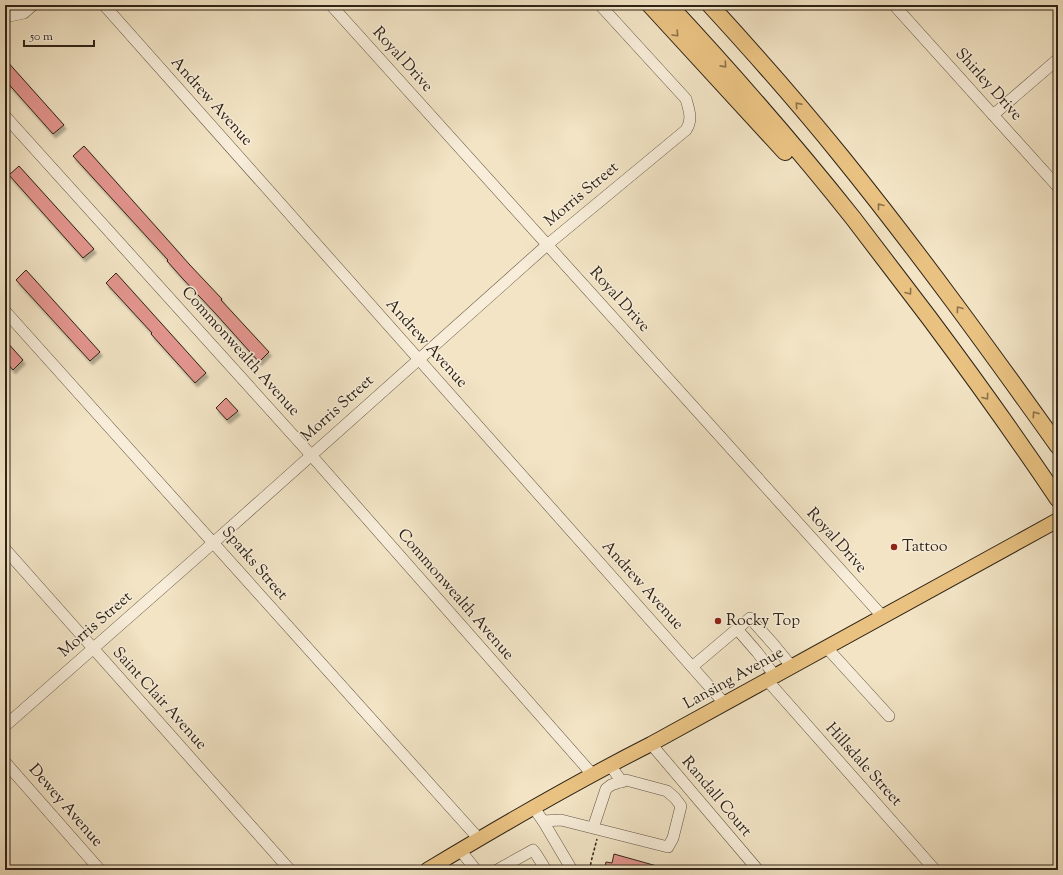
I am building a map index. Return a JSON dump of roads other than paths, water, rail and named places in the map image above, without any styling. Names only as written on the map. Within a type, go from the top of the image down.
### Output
[{"type":"highway","points":[[650,5],[886,261]]},
{"type":"highway","points":[[669,5],[766,113],[848,212],[974,380],[1058,499]]},
{"type":"highway","points":[[710,5],[809,118],[874,198],[954,301],[1058,446]]},
{"type":"main road","name":"Lansing Avenue","points":[[426,870],[592,774],[725,704],[1058,520]]},
{"type":"street","points":[[5,17],[24,13],[33,5]]},
{"type":"street","name":"Andrew Avenue","points":[[104,5],[725,704]]},
{"type":"street","name":"Royal Drive","points":[[331,5],[883,617]]},
{"type":"street","name":"Morris Street","points":[[5,726],[547,245],[686,130],[690,122],[690,117],[686,99],[600,5]]},
{"type":"street","name":"Shirley Drive","points":[[894,5],[1058,187]]},
{"type":"street","points":[[993,115],[1058,59]]},
{"type":"street","name":"Commonwealth Avenue","points":[[5,116],[311,455],[592,774]]},
{"type":"street","name":"Sparks Street","points":[[5,311],[479,839]]},
{"type":"street","name":"Saint Clair Avenue","points":[[5,549],[290,870]]},
{"type":"street","points":[[692,667],[750,618],[792,667]]},
{"type":"street","name":"Hillsdale Street","points":[[737,629],[757,652],[771,678],[935,870]]},
{"type":"street","points":[[827,648],[889,716]]},
{"type":"street","name":"Randall Court","points":[[651,744],[758,870]]},
{"type":"street","name":"Dewey Avenue","points":[[5,762],[100,870]]},
{"type":"street","points":[[610,765],[622,782]]},
{"type":"street","points":[[543,821],[561,820],[668,847],[673,838],[681,806],[667,791],[626,780],[606,789],[593,828]]},
{"type":"street","points":[[534,808],[572,870]]},
{"type":"street","points":[[460,850],[476,870]]},
{"type":"street","points":[[497,870],[533,850],[546,870]]},
{"type":"place","name":"Tattoo","points":[[894,547]]},
{"type":"place","name":"Rocky Top","points":[[718,621]]}]
